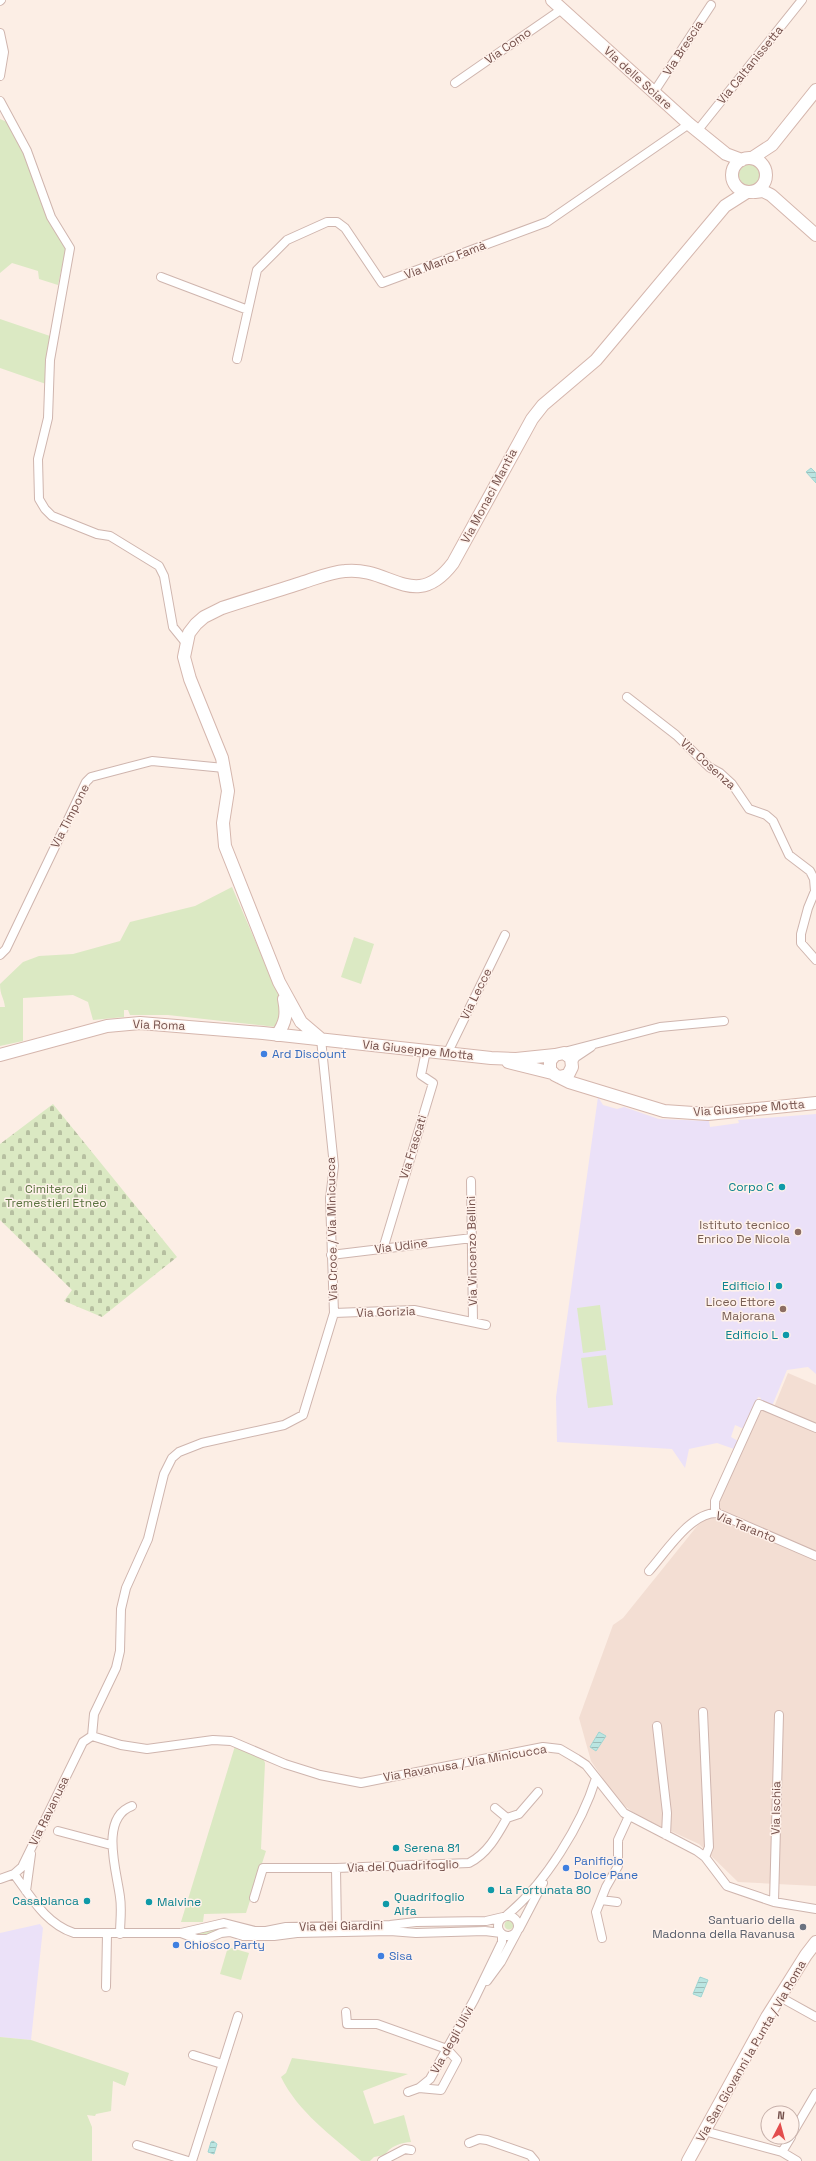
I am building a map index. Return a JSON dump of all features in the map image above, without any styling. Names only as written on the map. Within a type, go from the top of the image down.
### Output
[{"type":"street","name":"Via delle Sciare","points":[[552,0],[654,92],[726,154],[747,159]]},
{"type":"street","name":"Via Caltanissetta","points":[[694,127],[802,0]]},
{"type":"street","name":"Via Brescia","points":[[654,92],[711,5]]},
{"type":"street","name":"Via Como","points":[[455,83],[562,9]]},
{"type":"street","points":[[0,33],[4,52],[0,76]]},
{"type":"street","points":[[733,176],[736,165],[772,144],[816,90]]},
{"type":"street","points":[[0,101],[27,152],[51,217],[70,248],[50,360],[48,418],[38,459],[37,476],[39,499],[45,509],[52,516],[97,534],[110,536],[159,566],[164,576],[173,627],[186,643],[184,657],[188,673],[218,745],[224,768],[228,791],[223,823],[225,846],[279,982],[301,1022],[321,1039]]},
{"type":"street","name":"Via Mario Famà","points":[[237,359],[257,270],[287,240],[327,222],[337,222],[344,228],[382,283],[546,222],[694,127]]},
{"type":"street","points":[[771,195],[766,180],[765,167],[772,144]]},
{"type":"street","points":[[726,154],[737,187],[751,192],[763,191],[771,195],[816,235]]},
{"type":"street","points":[[747,159],[760,161],[765,167]]},
{"type":"street","name":"Via Monaci Mantia","points":[[186,643],[189,633],[204,616],[222,608],[344,571],[367,573],[413,586],[424,586],[443,576],[454,563],[532,419],[543,405],[596,360],[725,206],[733,190],[733,176]]},
{"type":"street","points":[[751,192],[762,188],[766,180]]},
{"type":"street","name":"Via Monaci Mantia","points":[[725,206],[751,192]]},
{"type":"street","points":[[161,277],[248,310]]},
{"type":"street","name":"Via Cosenza","points":[[627,697],[676,735],[709,767],[720,773],[732,784],[749,809],[766,815],[773,821],[790,855],[810,871],[814,879],[815,891],[808,908],[801,934],[801,942],[816,960]]},
{"type":"street","name":"Via Timpone","points":[[0,955],[6,949],[86,782],[91,777],[152,761],[224,768]]},
{"type":"street","name":"Via Lecce","points":[[447,1054],[505,934]]},
{"type":"street","points":[[279,982],[295,1037]]},
{"type":"street","points":[[277,1035],[284,1025],[286,1010]]},
{"type":"street","points":[[491,1058],[516,1059],[557,1054],[660,1027],[724,1021]]},
{"type":"street","points":[[295,1037],[301,1022]]},
{"type":"street","name":"Via Roma","points":[[0,1055],[93,1029],[122,1024],[166,1024],[321,1039]]},
{"type":"street","name":"Via Giuseppe Motta","points":[[321,1039],[491,1058]]},
{"type":"street","name":"Via Croce / Via Minicucca","points":[[92,1736],[94,1714],[116,1668],[121,1608],[126,1588],[148,1539],[166,1468],[179,1452],[202,1443],[284,1425],[300,1418],[303,1415],[334,1314],[330,1198],[334,1166],[321,1039]]},
{"type":"street","points":[[556,1075],[568,1074],[578,1055],[596,1043]]},
{"type":"street","name":"Via Frascati","points":[[383,1248],[433,1082],[421,1075],[426,1051]]},
{"type":"street","points":[[557,1054],[568,1055],[575,1074],[581,1080],[613,1094]]},
{"type":"street","points":[[556,1075],[549,1066],[550,1061],[557,1054]]},
{"type":"street","points":[[491,1058],[556,1075],[590,1089],[613,1094]]},
{"type":"street","name":"Via Giuseppe Motta","points":[[613,1094],[664,1111],[683,1113],[725,1113],[816,1103]]},
{"type":"street","name":"Via Vincenzo Bellini","points":[[471,1181],[473,1322]]},
{"type":"street","name":"Via Udine","points":[[331,1255],[472,1238]]},
{"type":"street","name":"Via Gorizia","points":[[334,1314],[414,1310],[486,1325]]},
{"type":"street","points":[[717,1513],[715,1509],[715,1501],[759,1404],[816,1428]]},
{"type":"street","name":"Via Taranto","points":[[649,1571],[699,1517],[711,1513],[717,1513],[816,1556]]},
{"type":"street","points":[[703,1712],[709,1847],[705,1857]]},
{"type":"street","name":"Via Ischia","points":[[774,1902],[779,1715]]},
{"type":"street","points":[[657,1726],[667,1813],[666,1835]]},
{"type":"street","name":"Via Ravanusa / Via Minicucca","points":[[92,1736],[121,1745],[147,1749],[213,1740],[231,1741],[285,1764],[320,1775],[361,1783],[543,1747],[551,1747],[577,1759],[596,1778],[618,1807],[630,1816],[691,1846],[705,1857],[727,1886],[774,1902],[816,1909]]},
{"type":"street","name":"Via Ravanusa","points":[[14,1874],[22,1867],[82,1742],[92,1736]]},
{"type":"street","points":[[474,2000],[501,1962],[536,1899],[549,1869],[585,1808],[596,1778]]},
{"type":"street","points":[[495,1808],[506,1818],[519,1814],[538,1792]]},
{"type":"street","points":[[120,1934],[121,1899],[111,1845],[115,1824],[124,1809],[132,1806]]},
{"type":"street","points":[[602,1938],[596,1912],[618,1866],[618,1840],[630,1816]]},
{"type":"street","name":"Via del Quadrifoglio","points":[[337,1929],[336,1868],[469,1863],[479,1858],[494,1840],[506,1818]]},
{"type":"street","points":[[58,1830],[111,1845]]},
{"type":"street","points":[[26,1890],[32,1846]]},
{"type":"street","points":[[254,1898],[263,1868],[336,1868]]},
{"type":"street","points":[[474,2000],[502,1942],[498,1924],[505,1916],[520,1905],[549,1869]]},
{"type":"street","points":[[0,1878],[14,1874]]},
{"type":"street","name":"Via dei Giardini","points":[[14,1874],[44,1914],[63,1930],[74,1933],[181,1933],[224,1923],[260,1934]]},
{"type":"street","points":[[601,1900],[617,1902]]},
{"type":"street","points":[[505,1916],[516,1919],[518,1930]]},
{"type":"street","name":"Via dei Giardini","points":[[337,1929],[416,1922],[486,1921],[505,1916]]},
{"type":"street","name":"Via dei Giardini","points":[[181,1933],[197,1939],[207,1939],[221,1933],[230,1932],[243,1936],[260,1934],[286,1927],[416,1933],[485,1931],[501,1934]]},
{"type":"street","points":[[501,1934],[511,1936],[518,1930]]},
{"type":"street","points":[[106,1987],[107,1934]]},
{"type":"street","name":"Via San Giovanni la Punta / Via Roma","points":[[688,2161],[780,1997],[806,1955],[816,1942]]},
{"type":"street","points":[[780,1997],[816,2017]]},
{"type":"street","name":"Via degli Ulivi","points":[[408,2092],[419,2088],[430,2079],[474,2000]]},
{"type":"street","points":[[346,2012],[347,2024],[377,2024],[447,2049],[457,2060],[441,2090],[419,2088]]},
{"type":"street","points":[[192,2161],[238,2016]]},
{"type":"street","points":[[193,2055],[222,2064]]},
{"type":"street","points":[[800,2120],[816,2093]]},
{"type":"street","points":[[704,2131],[782,2152],[797,2161]]},
{"type":"street","points":[[469,2143],[479,2139],[487,2140],[530,2155],[535,2161]]},
{"type":"street","points":[[137,2145],[188,2161]]},
{"type":"street","points":[[782,2152],[786,2145]]},
{"type":"street","points":[[382,2161],[405,2150],[411,2150]]},
{"type":"shaded area","points":[[598,1097],[603,1105],[617,1109],[624,1107],[659,1119],[709,1121],[710,1127],[739,1123],[738,1120],[816,1114],[816,1374],[808,1367],[787,1370],[772,1406],[760,1401],[761,1398],[758,1397],[744,1429],[735,1425],[731,1437],[738,1441],[734,1449],[717,1443],[689,1449],[685,1468],[672,1449],[557,1442],[556,1397]]},
{"type":"shaded area","points":[[788,1373],[816,1385],[816,1886],[738,1882],[699,1844],[640,1817],[619,1802],[591,1761],[579,1718],[613,1625],[623,1618],[710,1510],[758,1400],[774,1407]]},
{"type":"shaded area","points":[[40,1924],[43,1928],[31,2040],[0,2037],[0,1933]]},
{"type":"green space","points":[[0,119],[7,122],[24,152],[48,217],[66,248],[58,285],[39,279],[38,271],[12,263],[0,273]]},
{"type":"green space","points":[[750,164],[758,167],[761,175],[758,183],[750,186],[742,183],[739,175],[742,167]]},
{"type":"green space","points":[[0,319],[50,336],[46,384],[0,368]]},
{"type":"green space","points":[[232,887],[279,996],[283,1014],[276,1027],[168,1015],[130,1015],[128,1010],[124,1010],[124,1017],[93,1020],[88,1002],[73,995],[23,998],[23,1041],[0,1046],[0,1007],[5,1007],[0,984],[23,962],[39,956],[73,954],[120,941],[130,922],[195,906]]},
{"type":"green space","points":[[354,937],[374,944],[361,984],[341,977]]},
{"type":"green space","name":"Cimitero di Tremestieri Etneo","points":[[53,1104],[177,1257],[102,1317],[64,1301],[72,1290],[0,1220],[0,1144]]},
{"type":"green space","points":[[600,1305],[606,1350],[583,1353],[577,1308]]},
{"type":"green space","points":[[606,1355],[613,1405],[588,1408],[581,1358]]},
{"type":"green space","points":[[235,1746],[263,1758],[265,1763],[261,1849],[266,1851],[246,1913],[204,1914],[203,1922],[181,1922]]},
{"type":"green space","points":[[509,1920],[514,1925],[509,1930],[504,1925]]},
{"type":"green space","points":[[224,1925],[248,1932],[199,1937],[185,1933]]},
{"type":"green space","points":[[228,1947],[249,1953],[241,1980],[220,1974]]},
{"type":"green space","points":[[0,2037],[31,2040],[129,2073],[125,2086],[113,2081],[111,2111],[96,2114],[95,2116],[87,2115],[92,2127],[92,2161],[0,2161]]},
{"type":"green space","points":[[292,2058],[408,2074],[363,2091],[374,2124],[404,2115],[411,2142],[396,2146],[389,2150],[385,2155],[374,2157],[370,2161],[361,2161],[316,2123],[288,2090],[281,2077],[286,2073]]},
{"type":"water","points":[[811,468],[816,473],[816,483],[806,472]]},
{"type":"water","points":[[599,1732],[606,1736],[596,1751],[590,1747]]},
{"type":"water","points":[[700,1977],[708,1980],[701,1997],[693,1994]]},
{"type":"water","points":[[213,2141],[217,2144],[214,2154],[208,2152],[211,2142]]},
{"type":"place","name":"Ard Discount","points":[[264,1054]]},
{"type":"place","name":"Corpo C","points":[[782,1187]]},
{"type":"place","name":"Istituto tecnico Enrico De Nicola","points":[[798,1232]]},
{"type":"place","name":"Edificio I","points":[[779,1286]]},
{"type":"place","name":"Liceo Ettore Majorana","points":[[783,1309]]},
{"type":"place","name":"Edificio L","points":[[786,1335]]},
{"type":"place","name":"Serena 81","points":[[396,1848]]},
{"type":"place","name":"Panificio Dolce Pane","points":[[566,1868]]},
{"type":"place","name":"La Fortunata 80","points":[[491,1890]]},
{"type":"place","name":"Casablanca","points":[[87,1901]]},
{"type":"place","name":"Malvine","points":[[149,1902]]},
{"type":"place","name":"Quadrifoglio Alfa","points":[[386,1904]]},
{"type":"place","name":"Santuario della Madonna della Ravanusa","points":[[803,1927]]},
{"type":"place","name":"Chiosco Party","points":[[176,1945]]},
{"type":"place","name":"Sisa","points":[[381,1956]]}]
